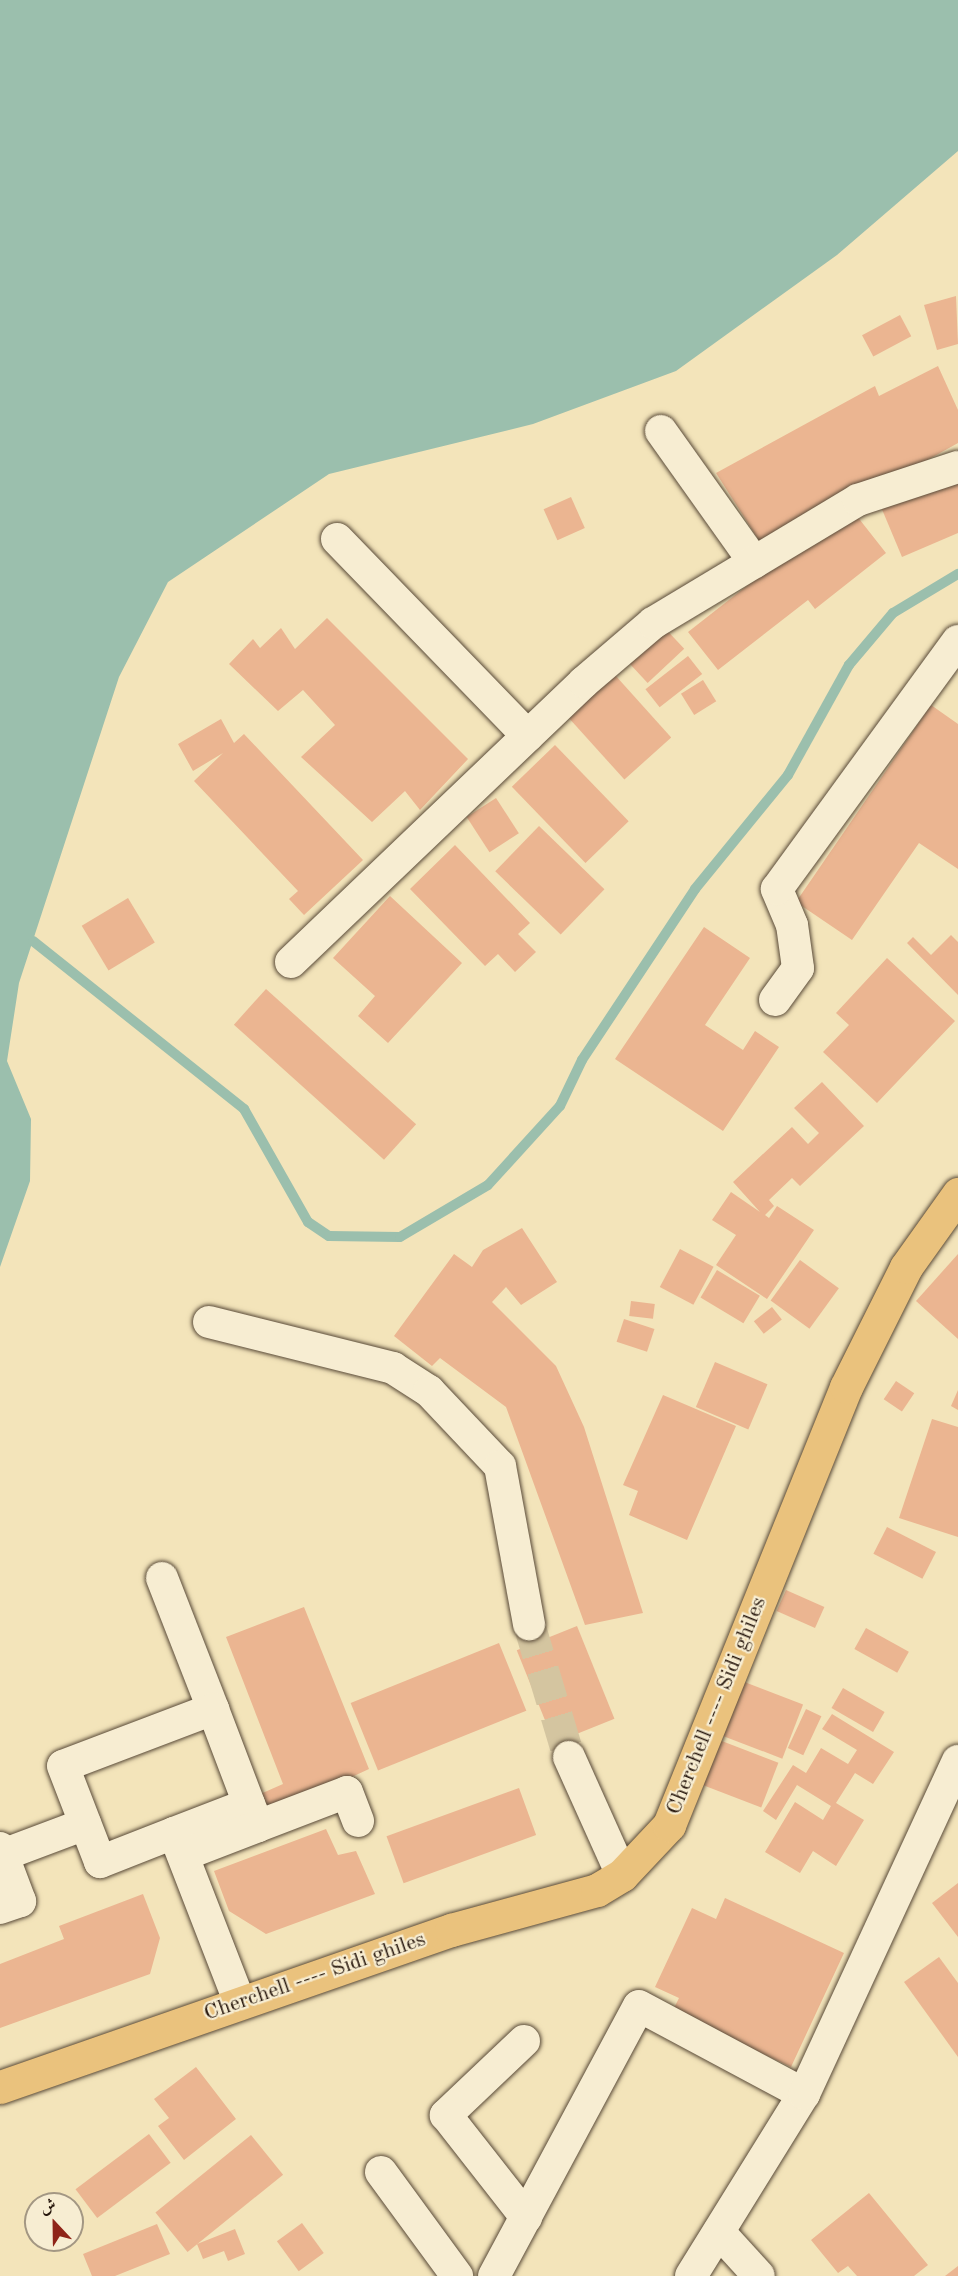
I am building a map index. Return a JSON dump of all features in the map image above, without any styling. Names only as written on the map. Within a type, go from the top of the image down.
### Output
[{"type":"main road","name":"Cherchell ---- Sidi ghiles","points":[[0,2086],[451,1929],[587,1893],[622,1875],[669,1825],[846,1388],[906,1267],[958,1194]]},
{"type":"street","points":[[662,431],[754,562]]},
{"type":"street","points":[[291,963],[528,736],[653,623],[858,500],[958,467]]},
{"type":"street","points":[[337,539],[528,736]]},
{"type":"street","points":[[775,999],[798,968],[792,925],[777,889],[958,641]]},
{"type":"street","points":[[209,1322],[393,1368],[429,1391],[500,1466],[529,1624]]},
{"type":"street","points":[[162,1578],[254,1815]]},
{"type":"street","points":[[213,1709],[63,1766],[100,1862],[179,1844],[254,1815],[347,1792],[358,1821]]},
{"type":"street","points":[[569,1756],[622,1875]]},
{"type":"street","points":[[691,2276],[804,2094],[958,1761]]},
{"type":"street","points":[[0,1908],[20,1901],[1,1853],[85,1824]]},
{"type":"street","points":[[179,1844],[240,2003]]},
{"type":"street","points":[[494,2276],[639,2006],[804,2094]]},
{"type":"street","points":[[524,2041],[446,2115],[526,2217]]},
{"type":"street","points":[[381,2172],[457,2276]]},
{"type":"street","points":[[719,2232],[759,2276]]},
{"type":"shaded area","points":[[0,0],[958,0],[958,151],[837,255],[676,371],[533,424],[329,474],[168,582],[119,677],[19,983],[7,1061],[31,1119],[30,1181],[0,1267]]},
{"type":"building","points":[[956,296],[958,344],[937,350],[924,305]]},
{"type":"building","points":[[900,315],[911,336],[873,356],[862,335]]},
{"type":"building","points":[[938,366],[958,410],[958,443],[765,550],[716,473],[875,386],[879,396]]},
{"type":"building","points":[[958,474],[958,533],[902,557],[881,507]]},
{"type":"building","points":[[571,497],[585,528],[557,540],[544,509]]},
{"type":"building","points":[[849,506],[886,553],[815,609],[808,600],[718,670],[688,632]]},
{"type":"building","points":[[327,618],[468,759],[420,810],[405,791],[372,822],[301,757],[335,725],[303,690],[278,711],[229,664],[253,639],[260,648],[281,628],[295,649]]},
{"type":"building","points":[[661,624],[684,649],[648,683],[624,658]]},
{"type":"building","points":[[688,656],[702,674],[660,707],[645,689]]},
{"type":"building","points":[[615,675],[671,737],[624,780],[568,717]]},
{"type":"building","points":[[703,680],[716,701],[694,715],[681,694]]},
{"type":"building","points":[[931,705],[958,724],[958,869],[919,843],[852,940],[796,902]]},
{"type":"building","points":[[221,719],[234,743],[244,734],[363,860],[304,915],[289,899],[298,891],[194,781],[223,753],[193,771],[178,744]]},
{"type":"building","points":[[555,745],[629,821],[585,863],[512,787]]},
{"type":"building","points":[[496,798],[519,833],[490,852],[467,817]]},
{"type":"building","points":[[539,826],[604,889],[561,935],[495,871]]},
{"type":"building","points":[[455,845],[530,923],[518,934],[536,952],[515,972],[498,954],[485,966],[410,889]]},
{"type":"building","points":[[390,896],[462,963],[388,1043],[358,1016],[375,996],[333,958]]},
{"type":"building","points":[[128,898],[155,943],[108,970],[82,926]]},
{"type":"building","points":[[704,927],[750,958],[705,1025],[743,1050],[755,1031],[779,1047],[723,1131],[615,1059]]},
{"type":"building","points":[[951,935],[958,942],[958,995],[907,943],[913,937],[931,955]]},
{"type":"building","points":[[887,958],[955,1021],[877,1103],[823,1052],[849,1025],[836,1013]]},
{"type":"building","points":[[266,989],[416,1124],[384,1160],[234,1025]]},
{"type":"building","points":[[822,1082],[864,1126],[800,1186],[792,1178],[769,1200],[774,1206],[765,1215],[769,1218],[777,1206],[814,1230],[767,1299],[716,1265],[736,1235],[712,1220],[731,1192],[760,1212],[733,1182],[792,1127],[808,1144],[819,1133],[794,1108]]},
{"type":"building","points":[[522,1228],[557,1282],[521,1305],[506,1287],[492,1302],[556,1366],[584,1427],[643,1613],[585,1625],[506,1407],[440,1358],[432,1366],[394,1336],[454,1254],[472,1267],[483,1250]]},
{"type":"building","points":[[680,1249],[714,1267],[693,1305],[660,1287]]},
{"type":"building","points":[[958,1254],[958,1339],[916,1301]]},
{"type":"building","points":[[800,1260],[839,1288],[809,1329],[771,1300]]},
{"type":"building","points":[[717,1270],[760,1296],[743,1323],[701,1297]]},
{"type":"building","points":[[631,1301],[655,1304],[653,1319],[629,1316]]},
{"type":"building","points":[[772,1307],[782,1320],[764,1334],[754,1321]]},
{"type":"building","points":[[624,1319],[654,1329],[647,1352],[617,1342]]},
{"type":"building","points":[[715,1362],[767,1384],[748,1429],[696,1407]]},
{"type":"building","points":[[896,1381],[914,1393],[902,1412],[884,1399]]},
{"type":"building","points":[[958,1390],[958,1410],[951,1406]]},
{"type":"building","points":[[663,1395],[736,1426],[687,1540],[629,1515],[638,1491],[623,1485]]},
{"type":"building","points":[[932,1419],[958,1427],[958,1537],[899,1518]]},
{"type":"building","points":[[887,1527],[936,1552],[922,1579],[873,1554]]},
{"type":"building","points":[[786,1590],[824,1607],[815,1628],[777,1611]]},
{"type":"building","points":[[304,1607],[369,1769],[304,1799],[190,1825],[283,1784],[226,1637]]},
{"type":"building","points":[[577,1626],[614,1719],[554,1743],[517,1650]]},
{"type":"building","points":[[866,1628],[909,1652],[897,1673],[854,1649]]},
{"type":"building","points":[[499,1643],[526,1711],[378,1771],[351,1703]]},
{"type":"building","points":[[734,1678],[803,1705],[782,1759],[713,1732]]},
{"type":"building","points":[[843,1688],[885,1712],[873,1732],[832,1708]]},
{"type":"building","points":[[806,1709],[821,1716],[803,1755],[788,1748]]},
{"type":"building","points":[[832,1714],[894,1752],[873,1784],[855,1773],[836,1803],[864,1820],[836,1866],[813,1851],[800,1873],[765,1852],[795,1802],[823,1820],[831,1806],[797,1785],[776,1820],[763,1811],[793,1765],[806,1773],[821,1748],[848,1764],[857,1750],[822,1729]]},
{"type":"building","points":[[714,1738],[778,1763],[761,1808],[697,1783]]},
{"type":"building","points":[[519,1788],[536,1835],[404,1883],[387,1836]]},
{"type":"building","points":[[326,1829],[338,1855],[356,1851],[375,1894],[266,1934],[229,1911],[214,1871]]},
{"type":"building","points":[[958,1883],[958,1937],[932,1903]]},
{"type":"building","points":[[143,1894],[160,1938],[150,1974],[0,2028],[0,1964],[64,1939],[59,1926]]},
{"type":"building","points":[[725,1898],[844,1953],[791,2067],[672,2012],[679,1998],[655,1987],[692,1908],[716,1919]]},
{"type":"building","points":[[939,1957],[958,1983],[958,2057],[904,1982]]},
{"type":"building","points":[[196,2067],[236,2119],[184,2160],[158,2126],[169,2118],[154,2099]]},
{"type":"building","points":[[149,2134],[171,2163],[97,2218],[84,2201],[84,2192],[78,2192],[76,2189]]},
{"type":"building","points":[[251,2135],[283,2175],[188,2252],[155,2212]]},
{"type":"building","points":[[869,2193],[928,2265],[914,2276],[857,2276],[848,2266],[838,2273],[811,2240]]},
{"type":"building","points":[[302,2223],[324,2253],[299,2271],[277,2241]]},
{"type":"building","points":[[157,2224],[170,2254],[115,2276],[92,2276],[83,2254]]},
{"type":"building","points":[[235,2229],[245,2254],[228,2261],[224,2251],[203,2259],[197,2244]]},
{"type":"building","points":[[958,2266],[958,2276],[945,2276]]},
{"type":"waterway","points":[[33,941],[244,1109],[308,1222],[329,1236],[400,1237],[488,1185],[560,1106],[582,1060],[695,889],[788,775],[849,665],[893,613],[958,574]]},
{"type":"tunnel","points":[[529,1624],[569,1757]]}]
